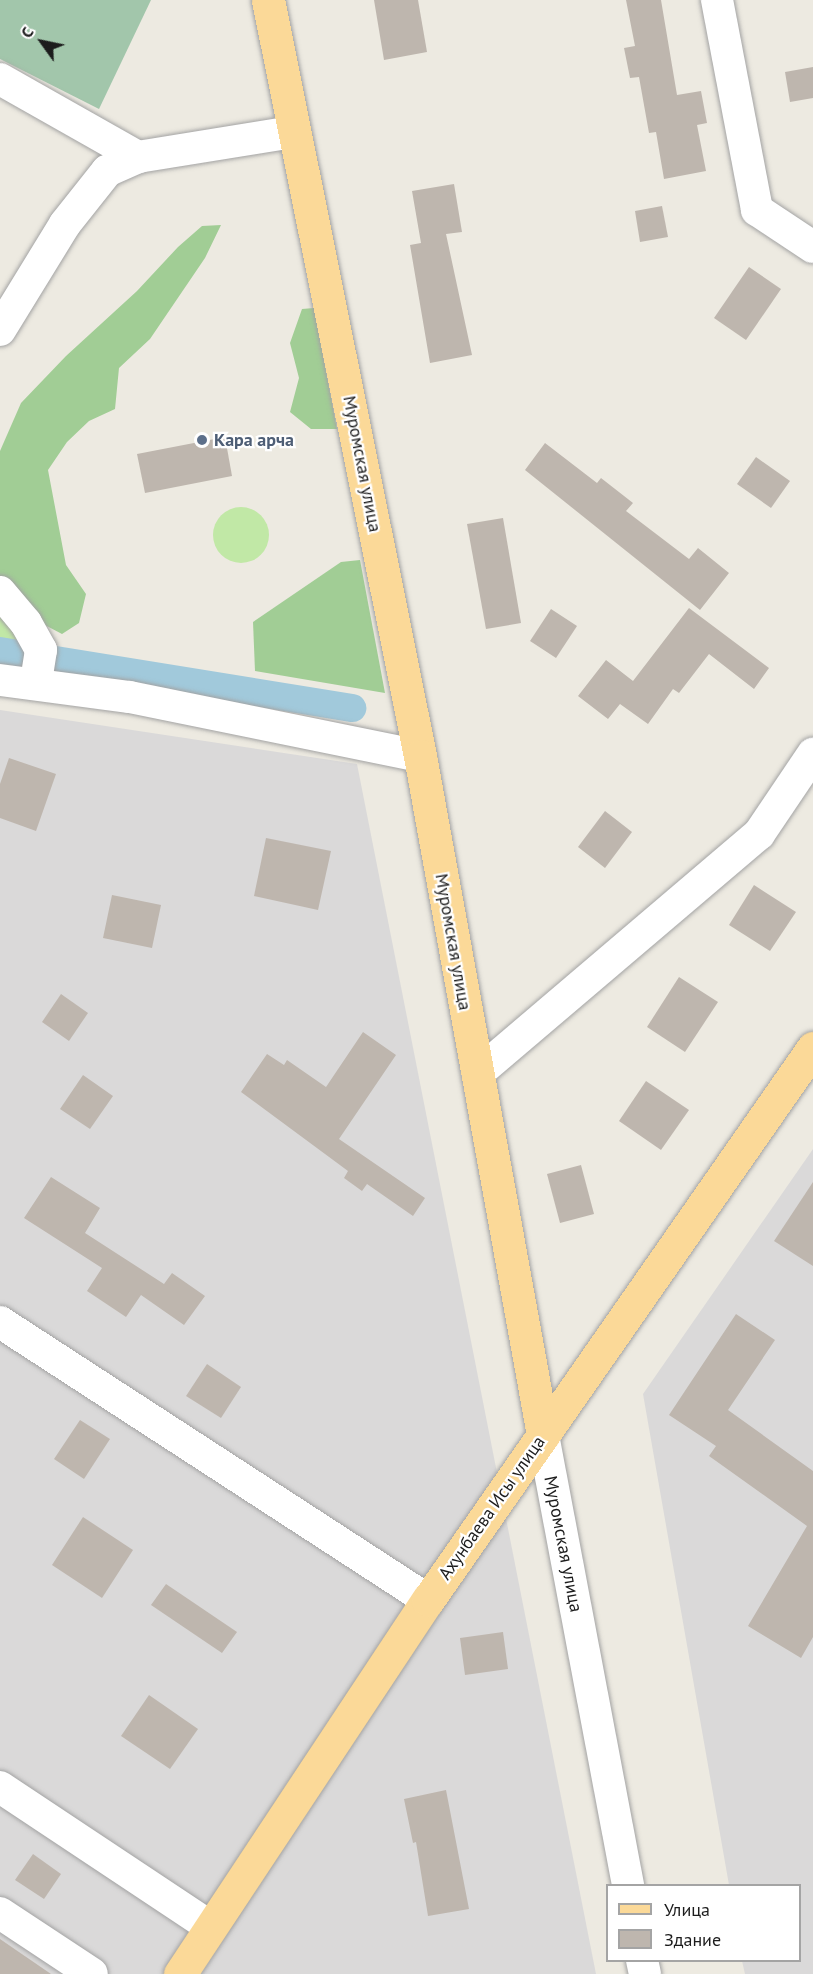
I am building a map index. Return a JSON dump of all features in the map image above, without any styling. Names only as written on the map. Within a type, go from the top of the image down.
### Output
[{"type":"main road","name":"Муромская улица","points":[[268,0],[420,756],[543,1435]]},
{"type":"main road","name":"Ахунбаева Исы улица","points":[[180,1974],[428,1600],[813,1048]]},
{"type":"street","points":[[717,0],[757,210],[813,247]]},
{"type":"street","points":[[0,79],[138,157]]},
{"type":"street","points":[[0,330],[87,193],[107,171],[138,157],[293,132]]},
{"type":"street","points":[[0,592],[26,623],[39,666]]},
{"type":"street","points":[[39,666],[130,697],[420,756]]},
{"type":"street","points":[[2,689],[39,666]]},
{"type":"street","points":[[478,1072],[759,834],[813,754]]},
{"type":"street","points":[[0,1322],[428,1600]]},
{"type":"street","name":"Муромская улица","points":[[543,1435],[628,1884]]},
{"type":"street","points":[[0,1787],[211,1927]]},
{"type":"street","points":[[0,1913],[92,1974]]},
{"type":"shaded area","points":[[0,710],[357,764],[596,1974],[0,1974]]},
{"type":"shaded area","points":[[813,1149],[813,1974],[745,1974],[742,1962],[801,1962],[801,1884],[729,1884],[643,1394]]},
{"type":"green space","points":[[0,0],[151,0],[99,109],[0,59]]},
{"type":"green space","points":[[221,225],[205,258],[150,339],[119,368],[115,409],[89,421],[67,442],[48,470],[66,565],[86,594],[79,623],[62,634],[41,623],[0,577],[0,451],[21,403],[66,356],[137,291],[178,247],[202,226]]},
{"type":"green space","points":[[314,308],[337,429],[311,429],[290,412],[299,378],[290,343],[302,309]]},
{"type":"green space","points":[[235,507],[247,507],[257,511],[265,519],[269,535],[265,551],[257,559],[247,563],[235,563],[225,559],[217,551],[213,541],[213,529],[217,519],[225,511]]},
{"type":"green space","points":[[360,560],[385,693],[255,671],[253,622],[341,562]]},
{"type":"green space","points":[[0,606],[29,651],[0,645]]},
{"type":"building","points":[[374,0],[418,0],[427,52],[384,60]]},
{"type":"building","points":[[626,0],[661,0],[677,95],[701,91],[707,123],[697,125],[706,171],[664,179],[656,132],[649,133],[639,77],[630,78],[624,48],[635,46]]},
{"type":"building","points":[[813,67],[813,98],[790,102],[785,72]]},
{"type":"building","points":[[454,184],[462,232],[446,234],[472,355],[430,363],[410,245],[421,243],[412,191]]},
{"type":"building","points":[[662,206],[668,237],[640,242],[635,211]]},
{"type":"building","points":[[749,267],[781,289],[746,340],[714,318]]},
{"type":"building","points":[[225,437],[232,476],[145,493],[137,454]]},
{"type":"building","points":[[545,443],[597,483],[601,478],[633,503],[626,511],[689,559],[698,548],[729,573],[700,610],[525,470]]},
{"type":"building","points":[[756,457],[790,481],[771,508],[737,484]]},
{"type":"building","points":[[503,518],[521,623],[486,629],[467,524]]},
{"type":"building","points":[[689,608],[769,668],[754,689],[709,654],[679,693],[673,689],[648,724],[620,704],[608,719],[578,696],[606,660],[633,681]]},
{"type":"building","points":[[551,609],[577,626],[556,658],[530,641]]},
{"type":"building","points":[[9,758],[56,774],[36,831],[0,818],[0,784]]},
{"type":"building","points":[[605,811],[632,832],[605,868],[578,847]]},
{"type":"building","points":[[266,838],[331,851],[318,910],[254,896]]},
{"type":"building","points":[[754,885],[796,912],[770,951],[729,925]]},
{"type":"building","points":[[112,895],[161,905],[152,948],[103,938]]},
{"type":"building","points":[[679,977],[718,1002],[685,1052],[647,1027]]},
{"type":"building","points":[[61,994],[88,1013],[69,1041],[42,1022]]},
{"type":"building","points":[[363,1032],[396,1055],[339,1139],[425,1198],[413,1216],[367,1184],[362,1191],[344,1178],[348,1171],[241,1092],[267,1054],[284,1065],[287,1060],[326,1087]]},
{"type":"building","points":[[83,1075],[113,1096],[90,1129],[60,1109]]},
{"type":"building","points":[[646,1081],[689,1110],[661,1150],[619,1121]]},
{"type":"building","points":[[581,1165],[594,1214],[560,1223],[547,1174]]},
{"type":"building","points":[[51,1177],[100,1208],[85,1233],[164,1284],[172,1273],[205,1296],[184,1325],[141,1295],[126,1317],[87,1291],[102,1268],[24,1218]]},
{"type":"building","points":[[813,1182],[813,1266],[774,1241]]},
{"type":"building","points":[[736,1314],[775,1340],[728,1410],[813,1471],[813,1637],[801,1658],[748,1626],[807,1526],[709,1456],[716,1446],[669,1415]]},
{"type":"building","points":[[207,1364],[241,1387],[221,1418],[186,1396]]},
{"type":"building","points":[[80,1420],[110,1439],[84,1479],[54,1459]]},
{"type":"building","points":[[83,1517],[133,1550],[102,1598],[52,1565]]},
{"type":"building","points":[[166,1584],[237,1632],[222,1653],[151,1605]]},
{"type":"building","points":[[503,1632],[508,1669],[465,1675],[460,1638]]},
{"type":"building","points":[[149,1695],[198,1729],[170,1769],[121,1736]]},
{"type":"building","points":[[446,1790],[469,1909],[428,1916],[416,1842],[413,1843],[404,1799]]},
{"type":"building","points":[[33,1854],[61,1874],[44,1899],[15,1880]]},
{"type":"building","points":[[0,1939],[51,1974],[0,1974]]},
{"type":"waterway","points":[[0,651],[352,708]]},
{"type":"place","name":"Кара арча","points":[[202,440]]}]
